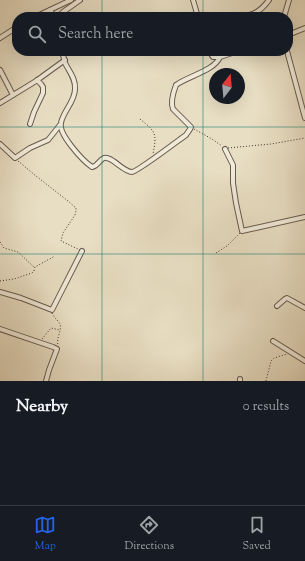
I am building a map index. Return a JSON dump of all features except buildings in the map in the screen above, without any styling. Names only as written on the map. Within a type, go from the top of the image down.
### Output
[{"type":"street","points":[[46,12],[72,0]]},
{"type":"street","points":[[63,12],[80,0]]},
{"type":"street","points":[[193,0],[197,12]]},
{"type":"street","points":[[258,12],[270,0]]},
{"type":"street","points":[[285,12],[289,0]]},
{"type":"street","points":[[293,33],[305,28]]},
{"type":"street","points":[[0,38],[12,30]]},
{"type":"street","points":[[0,144],[15,158],[30,148],[48,140],[60,124],[76,89],[74,79],[63,56]]},
{"type":"street","points":[[212,56],[223,56]]},
{"type":"street","points":[[288,56],[305,118]]},
{"type":"street","points":[[60,124],[73,149],[92,167],[96,166],[102,159],[106,158],[128,171],[133,172],[187,133],[191,127],[172,107],[176,85],[208,69],[219,60],[220,57]]},
{"type":"street","points":[[0,103],[37,80],[64,60]]},
{"type":"street","points":[[0,70],[13,95]]},
{"type":"street","points":[[30,124],[44,90],[37,80]]},
{"type":"street","points":[[225,149],[233,165],[233,183],[242,231],[305,216]]},
{"type":"street","points":[[0,292],[52,310],[82,251]]},
{"type":"street","points":[[277,306],[287,298],[305,308]]},
{"type":"street","points":[[0,329],[53,347],[57,350],[46,381]]},
{"type":"street","points":[[273,341],[305,361]]},
{"type":"path","points":[[140,119],[151,128],[155,135],[153,159]]},
{"type":"path","points":[[191,127],[212,139],[225,149],[305,138]]},
{"type":"path","points":[[15,158],[76,208],[76,214],[63,233],[61,241],[82,251]]},
{"type":"path","points":[[216,253],[227,246],[242,231]]},
{"type":"path","points":[[0,242],[4,248],[18,252],[34,267]]},
{"type":"path","points":[[0,281],[14,279],[32,273],[34,271],[34,267],[55,256]]},
{"type":"path","points":[[52,310],[52,314],[60,324],[57,350]]},
{"type":"path","points":[[39,342],[51,328],[60,330]]},
{"type":"path","points":[[266,381],[271,361],[274,358],[291,353]]}]
